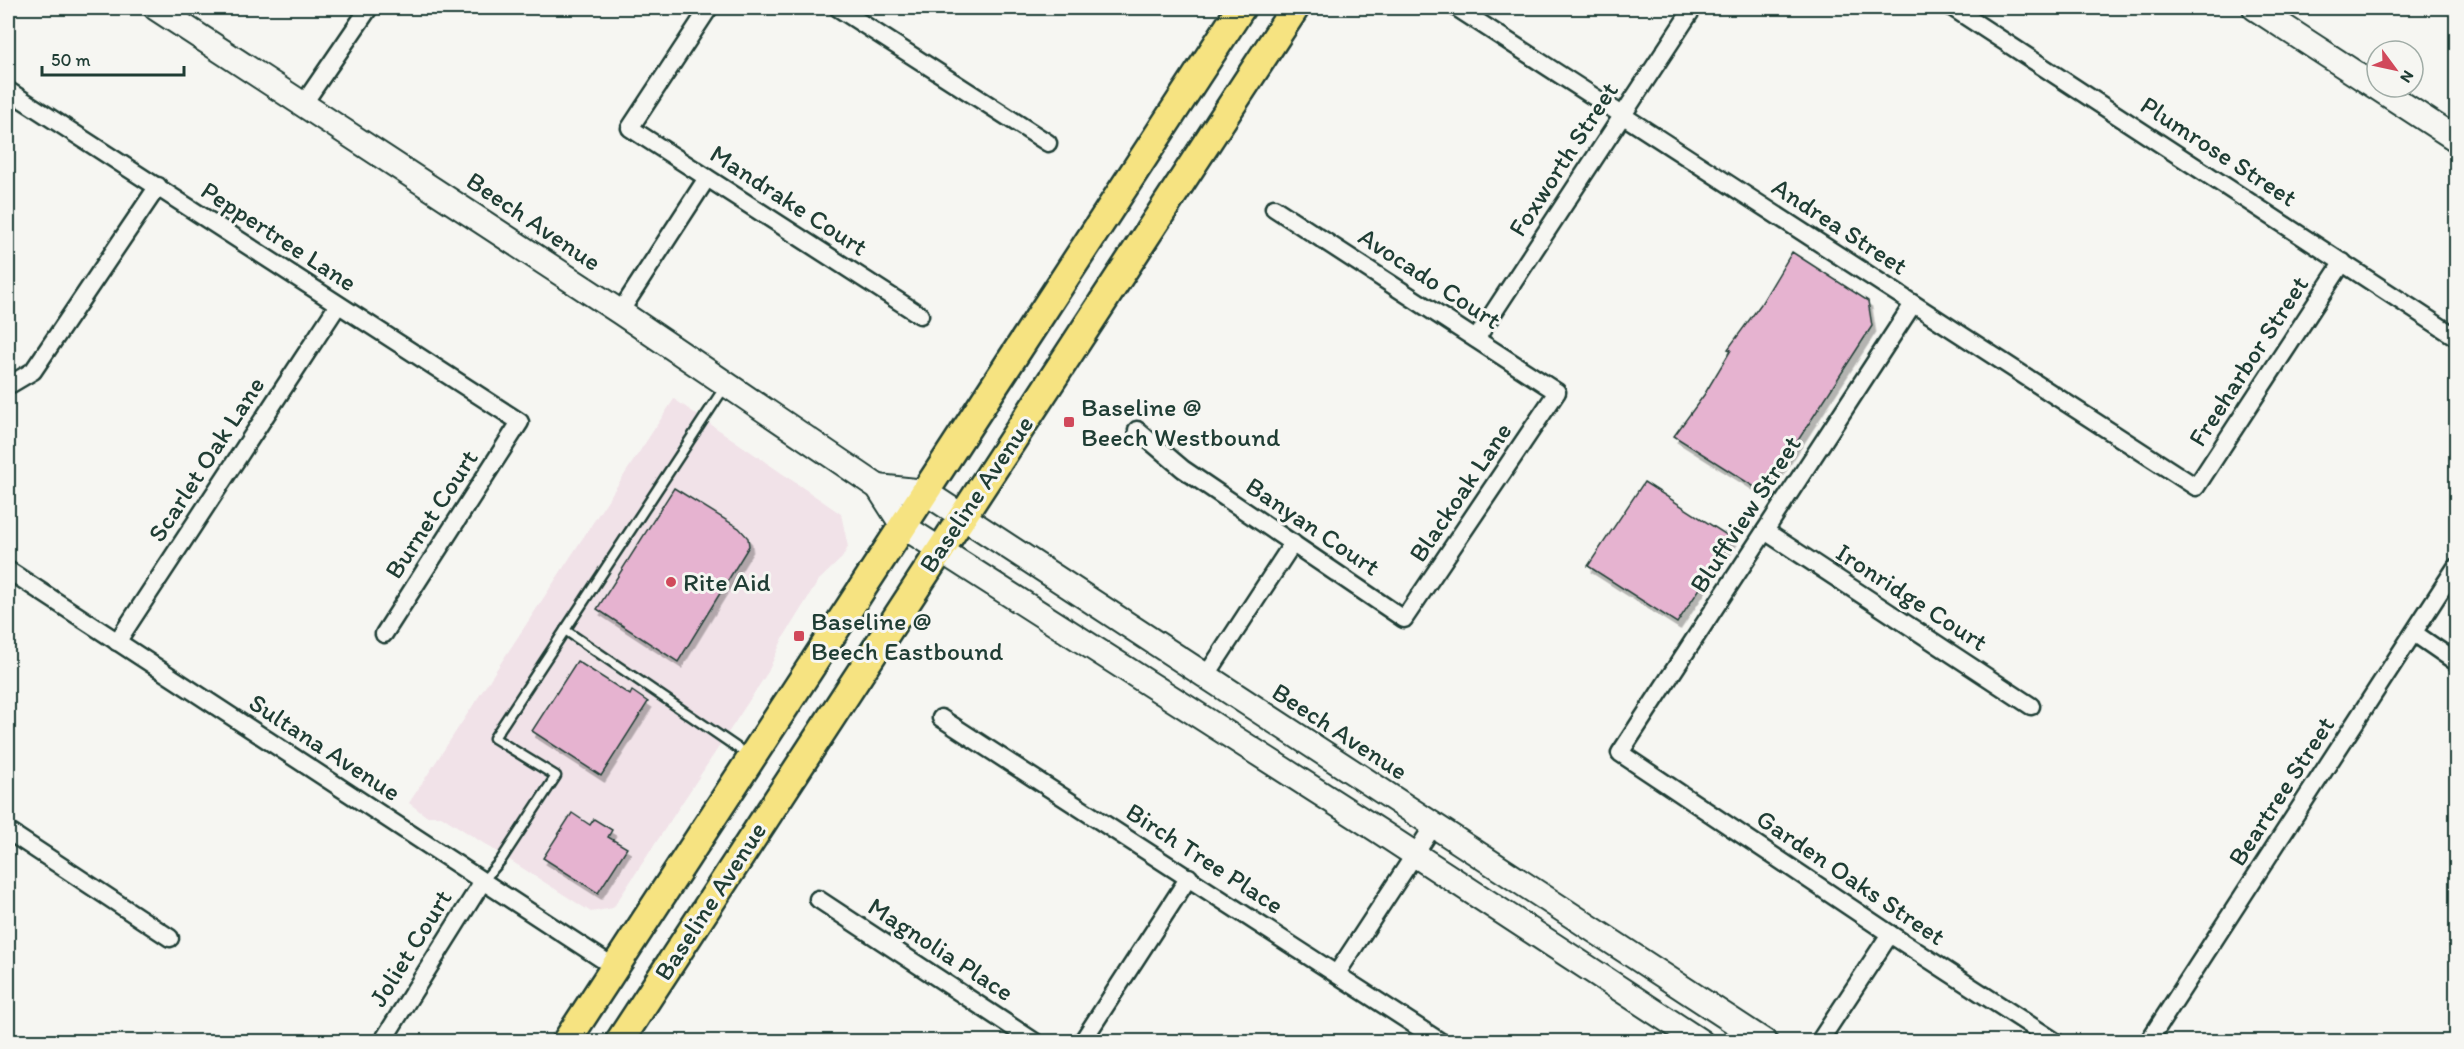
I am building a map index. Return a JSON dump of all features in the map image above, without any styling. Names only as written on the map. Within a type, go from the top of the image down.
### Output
[{"type":"main road","name":"Beech Avenue","points":[[156,8],[620,312],[878,487],[903,526],[1701,1041]]},
{"type":"main road","name":"Baseline Avenue","points":[[566,1041],[1241,8]]},
{"type":"main road","name":"Baseline Avenue","points":[[619,1041],[822,726],[962,517],[1295,8]]},
{"type":"main road","points":[[2268,11],[2457,139]]},
{"type":"main road","name":"Beech Avenue","points":[[878,487],[925,492],[1765,1041]]},
{"type":"street","points":[[304,103],[369,8]]},
{"type":"street","name":"Mandrake Court","points":[[709,8],[630,128],[920,315]]},
{"type":"street","points":[[838,8],[1048,143]]},
{"type":"street","name":"Andrea Street","points":[[1457,8],[2196,487]]},
{"type":"street","name":"Foxworth Street","points":[[1476,339],[1693,8]]},
{"type":"street","name":"Plumrose Street","points":[[1953,8],[2457,337]]},
{"type":"street","name":"Peppertree Lane","points":[[8,93],[158,186],[520,422]]},
{"type":"street","points":[[620,312],[707,178]]},
{"type":"street","points":[[11,384],[33,372],[158,186]]},
{"type":"street","name":"Avocado Court","points":[[1274,208],[1557,392]]},
{"type":"street","name":"Freeharbor Street","points":[[2196,487],[2343,262]]},
{"type":"street","name":"Bluffview Street","points":[[1620,753],[1913,304]]},
{"type":"street","name":"Scarlet Oak Lane","points":[[117,642],[338,305]]},
{"type":"street","name":"Blackoak Lane","points":[[1404,619],[1557,392]]},
{"type":"street","name":"Burnet Court","points":[[384,633],[520,422]]},
{"type":"street","name":"Banyan Court","points":[[1137,430],[1184,469],[1404,619]]},
{"type":"street","name":"Ironridge Court","points":[[1765,531],[2031,706]]},
{"type":"street","points":[[1206,676],[1293,543]]},
{"type":"street","name":"Beartree Street","points":[[2148,1041],[2457,567]]},
{"type":"street","name":"Sultana Avenue","points":[[8,570],[614,967]]},
{"type":"street","points":[[2414,633],[2457,662]]},
{"type":"street","name":"Birch Tree Place","points":[[941,718],[1441,1041]]},
{"type":"street","name":"Garden Oaks Street","points":[[1620,753],[1890,934],[2056,1041]]},
{"type":"street","points":[[1337,973],[1434,825]]},
{"type":"street","points":[[8,831],[170,938]]},
{"type":"street","points":[[1082,1041],[1189,877]]},
{"type":"street","name":"Joliet Court","points":[[382,1041],[483,881]]},
{"type":"street","name":"Magnolia Place","points":[[818,899],[1035,1041]]},
{"type":"street","points":[[1819,1041],[1890,934]]},
{"type":"lane","points":[[483,881],[501,860],[556,776],[494,738],[726,384]]},
{"type":"lane","points":[[565,630],[753,758]]},
{"type":"shaded area","points":[[674,399],[841,514],[848,547],[842,558],[819,580],[783,638],[768,672],[613,908],[591,912],[441,816],[426,816],[409,803]]},
{"type":"building","points":[[1792,252],[1868,301],[1872,326],[1764,493],[1674,436],[1704,395],[1731,350],[1728,349],[1761,304]]},
{"type":"building","points":[[1644,482],[1733,539],[1677,623],[1588,566]]},
{"type":"building","points":[[674,488],[739,528],[748,538],[749,546],[678,662],[597,609]]},
{"type":"building","points":[[577,661],[630,695],[632,691],[648,702],[601,776],[532,731]]},
{"type":"building","points":[[572,813],[590,825],[594,819],[612,830],[608,837],[627,848],[598,893],[543,858]]},
{"type":"place","name":"Baseline @ Beech Westbound","points":[[1069,422]]},
{"type":"place","name":"Rite Aid","points":[[671,582]]},
{"type":"place","name":"Baseline @ Beech Eastbound","points":[[799,636]]}]
